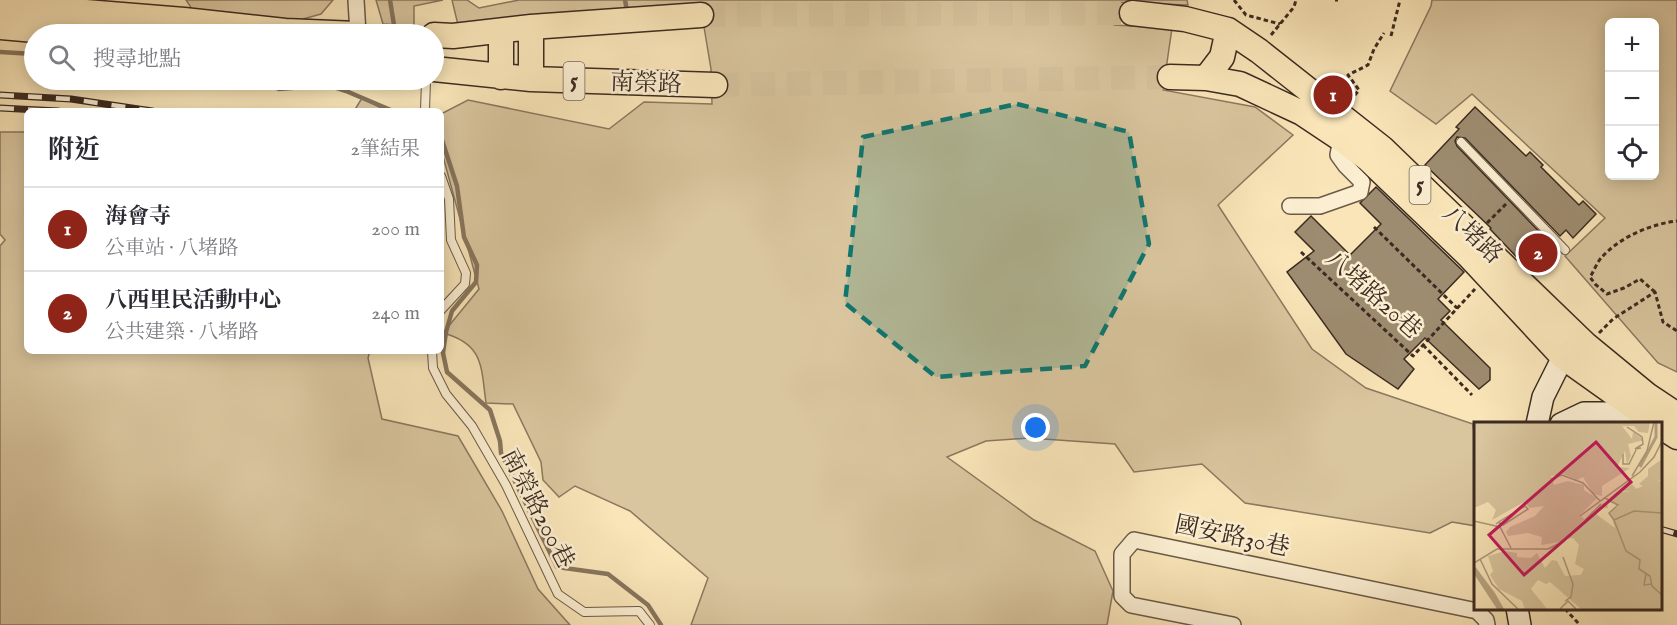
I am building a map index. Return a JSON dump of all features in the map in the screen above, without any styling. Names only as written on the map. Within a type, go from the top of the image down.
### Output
[{"type":"main road","points":[[0,5],[221,24]]},
{"type":"main road","name":"八堵路","points":[[1132,13],[1185,19],[1228,30],[1258,51],[1382,148],[1585,344],[1647,395],[1677,415]]},
{"type":"main road","points":[[444,35],[701,15]]},
{"type":"main road","points":[[0,27],[24,29]]},
{"type":"main road","name":"5","points":[[531,27],[531,79]]},
{"type":"main road","points":[[1206,78],[1222,57],[1228,30]]},
{"type":"main road","points":[[501,31],[501,77]]},
{"type":"main road","points":[[1240,84],[1246,65],[1258,51]]},
{"type":"main road","name":"南榮路","points":[[444,70],[531,79],[715,85]]},
{"type":"main road","name":"八堵路","points":[[1170,77],[1206,78],[1240,84],[1302,113],[1341,139],[1368,159],[1489,277],[1563,357],[1652,421]]},
{"type":"main road","name":"八堵路","points":[[1662,427],[1677,437]]},
{"type":"street","points":[[356,0],[357,24]]},
{"type":"street","points":[[1290,206],[1320,206],[1360,192],[1362,182],[1338,155],[1341,139]]},
{"type":"street","points":[[1537,422],[1543,397],[1563,357],[1585,344]]},
{"type":"street","points":[[1565,422],[1584,413],[1652,421]]},
{"type":"street","name":"國安路30巷","points":[[1233,625],[1131,605],[1122,596],[1122,554],[1134,540],[1474,609]]},
{"type":"street","name":"國安路30巷","points":[[1477,610],[1486,620],[1487,625]]},
{"type":"street","points":[[1517,610],[1520,625]]},
{"type":"lane","points":[[425,108],[426,90]]},
{"type":"lane","points":[[1461,142],[1565,250]]},
{"type":"lane","points":[[444,185],[449,199],[451,240],[466,273],[465,284],[444,307]]},
{"type":"lane","name":"南榮路200巷","points":[[432,354],[433,368],[446,394],[472,426],[506,485],[558,594],[584,612],[639,611],[650,625]]},
{"type":"path","points":[[1234,0],[1246,15],[1280,24]]},
{"type":"path","points":[[1258,51],[1294,7],[1296,0]]},
{"type":"path","points":[[1391,36],[1400,0]]},
{"type":"path","points":[[1340,114],[1359,90],[1348,75],[1368,65],[1384,33]]},
{"type":"path","points":[[1474,237],[1514,197]]},
{"type":"path","points":[[1677,221],[1665,223],[1627,238],[1601,258],[1590,277],[1594,284],[1607,294],[1640,279],[1655,292],[1663,322],[1677,331]]},
{"type":"path","name":"八堵路20巷","points":[[1374,227],[1457,308]]},
{"type":"path","name":"八堵路20巷","points":[[1301,252],[1413,356],[1489,277]]},
{"type":"path","points":[[1585,344],[1613,319],[1655,292]]},
{"type":"path","name":"八堵路20巷","points":[[1423,345],[1472,395]]},
{"type":"path","points":[[1568,610],[1580,625]]},
{"type":"highlighted area","points":[[1017,104],[1129,132],[1149,244],[1085,366],[936,377],[845,303],[863,137]]},
{"type":"shaded area","points":[[186,0],[333,0],[321,14],[296,21],[196,15]]},
{"type":"shaded area","points":[[376,0],[443,0],[414,6],[414,24],[383,24]]},
{"type":"shaded area","points":[[452,0],[467,0],[479,8],[519,0],[1187,0],[1188,5],[1109,2],[1114,25],[1172,28],[1163,90],[1255,107],[1293,135],[1218,205],[1312,349],[1366,388],[1473,424],[1474,526],[1452,522],[1430,533],[1245,503],[1202,464],[1134,472],[1115,444],[1029,438],[986,441],[947,457],[1034,520],[1095,551],[1113,591],[1107,625],[691,625],[708,578],[630,511],[575,486],[559,497],[543,480],[541,462],[513,404],[486,403],[481,368],[473,350],[456,338],[444,333],[479,289],[444,160],[444,112],[468,100],[609,129],[644,102],[712,104],[711,69],[700,3],[458,25]]},
{"type":"shaded area","points":[[1432,0],[1677,0],[1677,372],[1658,363],[1565,256],[1605,218],[1472,94],[1436,124],[1390,91]]},
{"type":"shaded area","points":[[362,98],[381,108],[356,108]]},
{"type":"shaded area","points":[[0,132],[24,132],[24,354],[369,354],[368,358],[382,419],[458,436],[502,511],[538,589],[570,625],[0,625],[0,246],[5,240],[0,234]]},
{"type":"building","points":[[1475,107],[1526,156],[1530,152],[1543,165],[1541,167],[1579,205],[1583,201],[1596,214],[1573,238],[1566,230],[1560,236],[1465,138],[1457,137],[1455,141],[1457,146],[1552,245],[1529,270],[1491,228],[1425,165],[1459,129],[1456,127]]},
{"type":"building","points":[[1376,187],[1464,272],[1438,299],[1450,311],[1441,320],[1490,368],[1490,380],[1479,389],[1425,338],[1404,359],[1414,369],[1398,389],[1346,354],[1287,272],[1314,251],[1295,232],[1311,216],[1350,255],[1381,224],[1360,203]]},
{"type":"waterway","points":[[390,0],[394,24]]},
{"type":"waterway","points":[[625,0],[627,11]]},
{"type":"waterway","points":[[0,52],[24,53]]},
{"type":"waterway","points":[[343,90],[347,90]]},
{"type":"waterway","points":[[346,91],[386,108]]},
{"type":"waterway","points":[[444,146],[457,186],[464,237],[477,265],[476,282],[452,311],[444,346]]},
{"type":"waterway","points":[[443,354],[447,372],[490,410],[500,441],[501,453],[557,567],[608,574],[648,605],[661,625]]},
{"type":"tunnel","points":[[701,15],[1132,13]]},
{"type":"tunnel","points":[[715,85],[1170,77]]},
{"type":"railway","points":[[0,95],[71,99],[132,108]]},
{"type":"railway","points":[[0,108],[24,109]]},
{"type":"railway","points":[[1662,530],[1677,534]]},
{"type":"place","name":"海會寺","points":[[1333,95]]},
{"type":"place","name":"八西里民活動中心","points":[[1538,253]]}]
